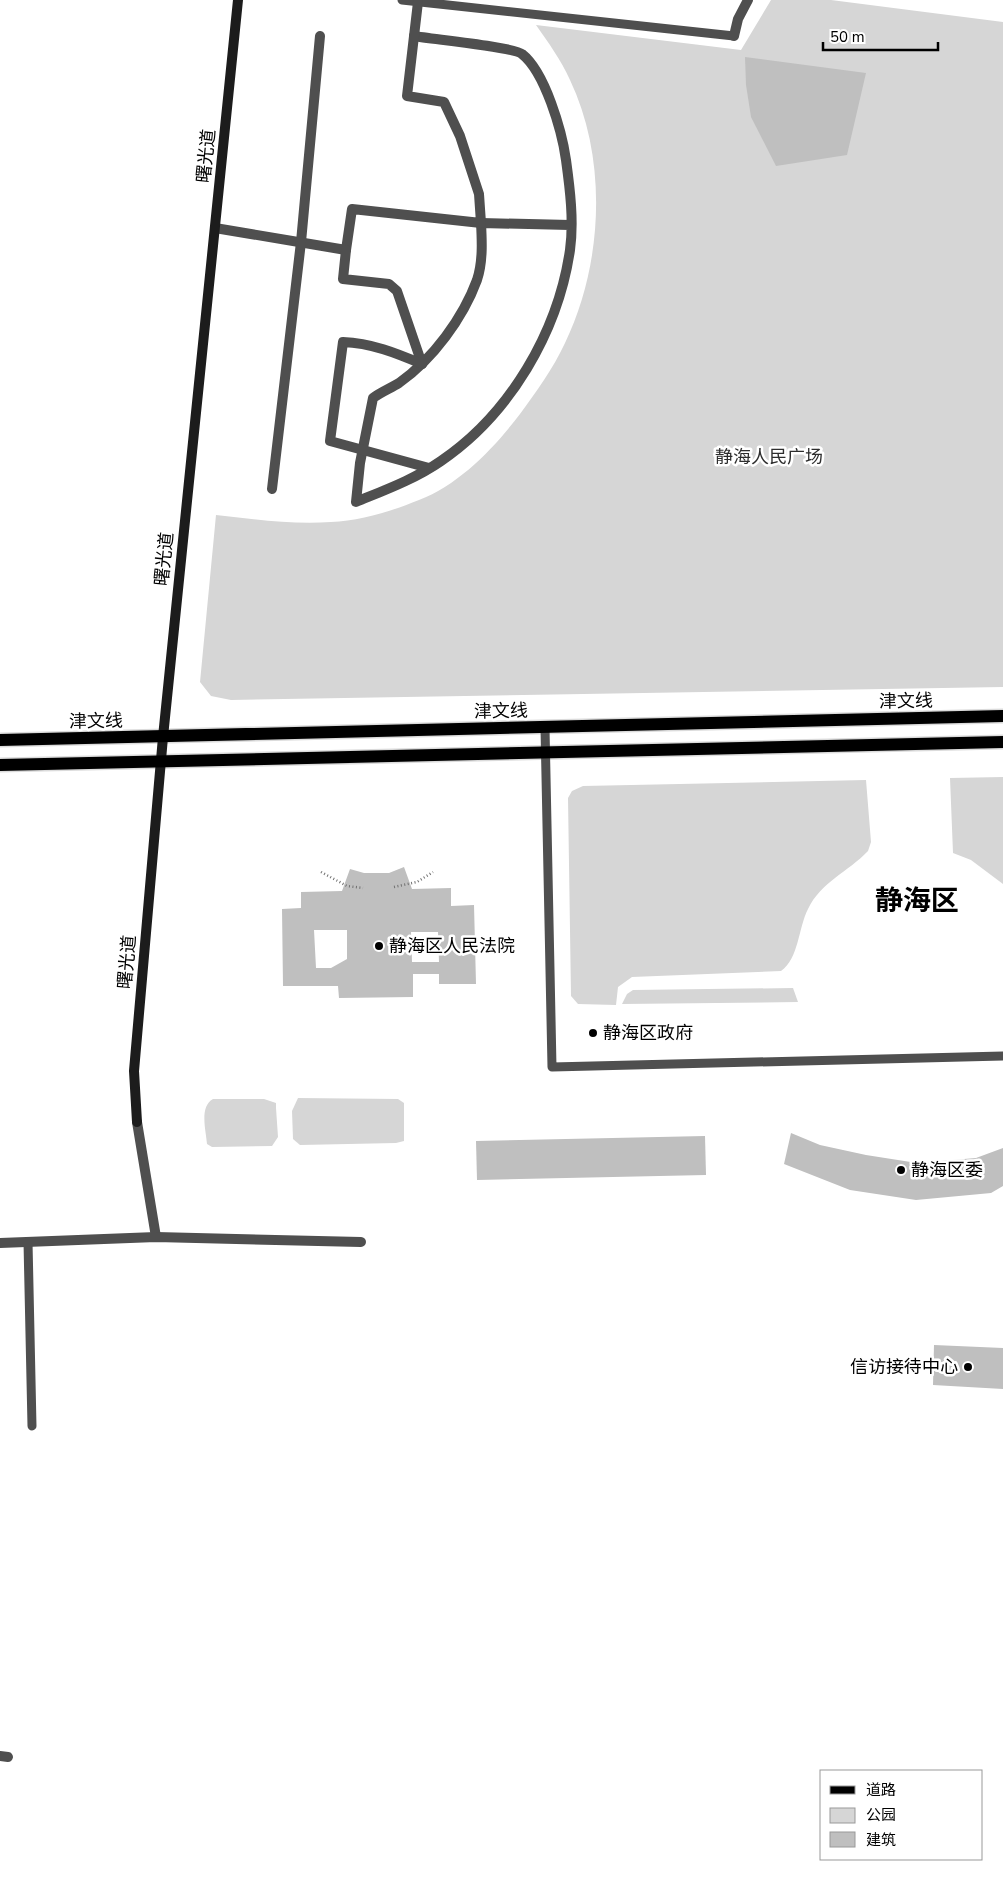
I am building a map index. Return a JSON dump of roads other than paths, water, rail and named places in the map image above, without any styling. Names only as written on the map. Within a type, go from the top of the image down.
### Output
[{"type":"main road","name":"津文线","points":[[0,740],[1003,716]]},
{"type":"main road","points":[[0,764],[1003,742]]},
{"type":"street","name":"曙光道","points":[[156,1237],[137,1122],[134,1071],[162,737],[238,0]]},
{"type":"street","points":[[734,36],[738,19],[747,0]]},
{"type":"street","points":[[414,36],[520,52],[534,66],[545,90],[564,144],[571,198],[570,249],[556,308],[547,330],[503,403],[481,428],[430,468],[404,482],[356,502],[362,450],[373,398],[399,383],[422,364],[456,320],[477,278],[482,239],[479,194],[460,136],[444,102],[407,96],[414,36],[418,2]]},
{"type":"street","points":[[272,489],[301,242],[320,36]]},
{"type":"street","points":[[422,364],[397,291],[389,284],[343,279],[352,209],[481,223],[570,225]]},
{"type":"street","points":[[214,228],[346,250]]},
{"type":"street","points":[[422,364],[392,351],[358,343],[342,342],[330,441],[430,468]]},
{"type":"street","points":[[0,1243],[156,1237],[361,1242]]},
{"type":"lane","points":[[402,0],[734,36]]},
{"type":"lane","points":[[544,728],[552,1067],[1003,1056]]},
{"type":"lane","points":[[28,1242],[32,1426]]},
{"type":"place","name":"静海区人民法院","points":[[379,946]]},
{"type":"place","name":"静海区政府","points":[[593,1033]]},
{"type":"place","name":"静海区委","points":[[901,1170]]},
{"type":"place","name":"信访接待中心","points":[[968,1367]]},
{"type":"district","name":"静海区","points":[[917,900]]},
{"type":"park label","name":"静海人民广场","points":[[769,457]]}]
